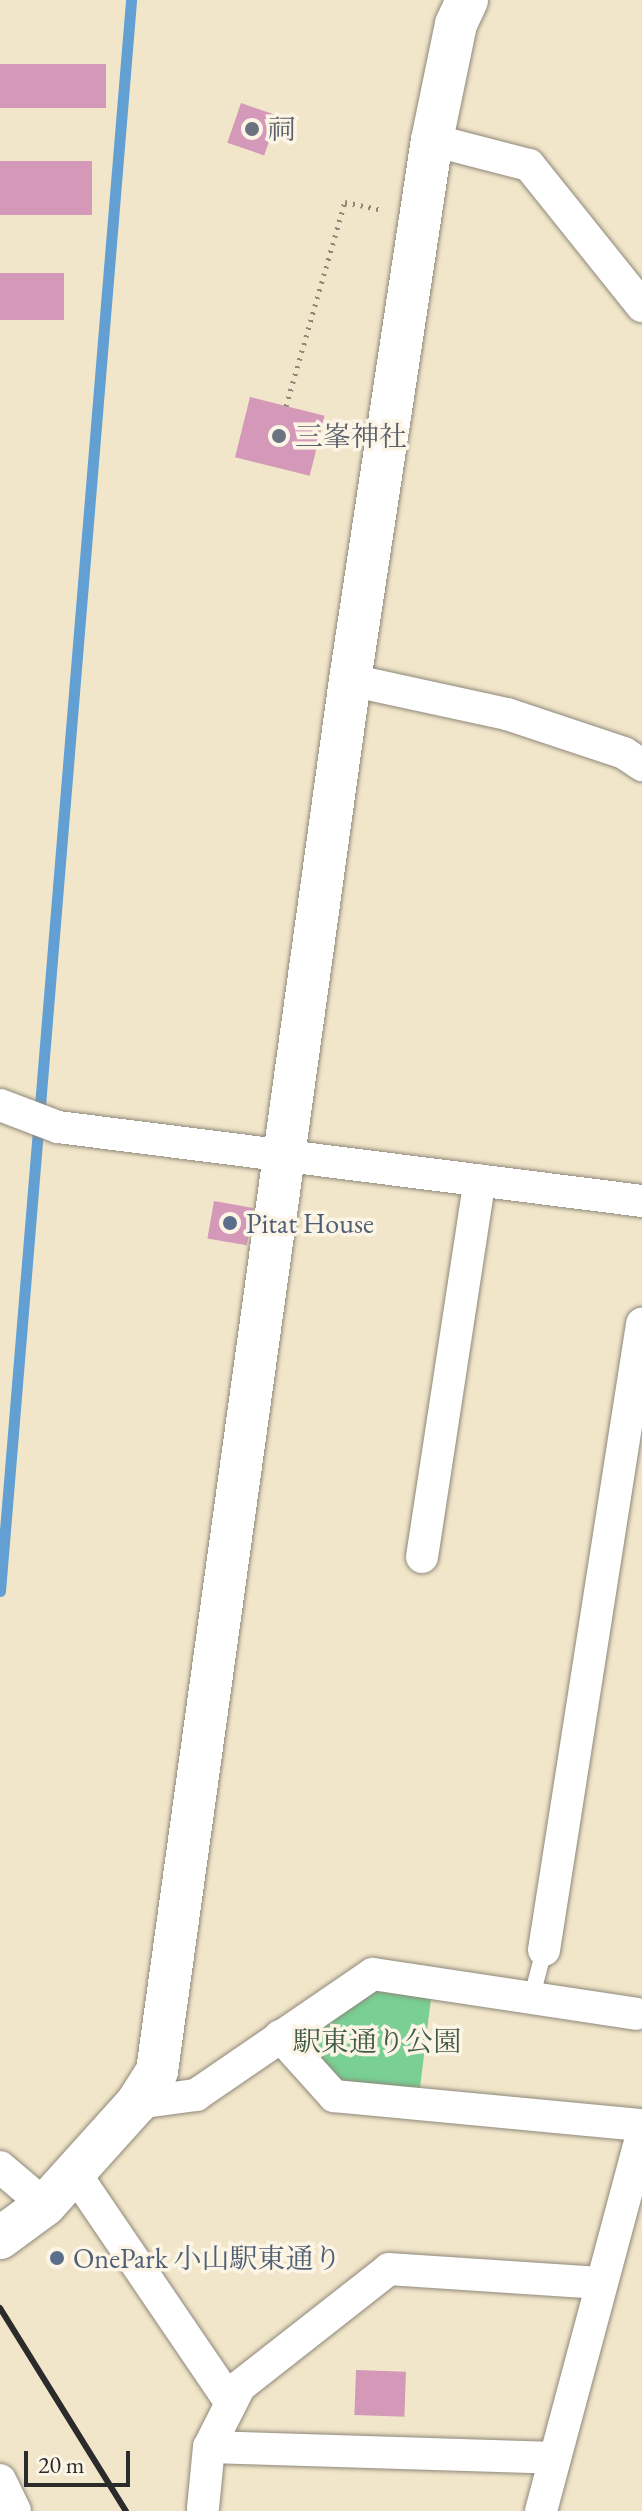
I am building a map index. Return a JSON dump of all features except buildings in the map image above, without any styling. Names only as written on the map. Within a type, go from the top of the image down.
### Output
[{"type":"street","points":[[0,2238],[45,2205],[137,2103],[157,2071],[350,680],[432,140],[456,24],[467,0]]},
{"type":"street","points":[[432,140],[529,165],[641,301]]},
{"type":"street","points":[[350,680],[507,714],[624,753],[642,765]]},
{"type":"street","points":[[11,1109],[58,1127],[286,1153],[642,1201]]},
{"type":"street","points":[[422,1557],[480,1180]]},
{"type":"street","points":[[544,1950],[642,1324]]},
{"type":"street","points":[[137,2103],[196,2095],[373,1974],[532,1996],[639,2015]]},
{"type":"street","points":[[280,2036],[334,2096],[642,2125]]},
{"type":"street","points":[[541,2511],[642,2135]]},
{"type":"street","points":[[0,2167],[45,2205]]},
{"type":"street","points":[[74,2172],[231,2403]]},
{"type":"street","points":[[203,2508],[209,2447],[240,2386],[389,2269],[600,2283]]},
{"type":"street","points":[[209,2447],[555,2458]]},
{"type":"street","points":[[0,2480],[15,2511]]},
{"type":"lane","points":[[532,1996],[544,1950]]},
{"type":"path","points":[[286,406],[345,202],[420,219]]},
{"type":"green space","name":"駅東通り公園","points":[[370,1986],[432,1990],[420,2088],[337,2087],[300,2034]]},
{"type":"waterway","points":[[0,1591],[131,0]]},
{"type":"railway","points":[[0,2308],[126,2511]]},
{"type":"place","name":"祠","points":[[252,129]]},
{"type":"place","name":"三峯神社","points":[[279,436]]},
{"type":"place","name":"Pitat House","points":[[230,1223]]},
{"type":"place","name":"OnePark 小山駅東通り","points":[[57,2258]]}]
